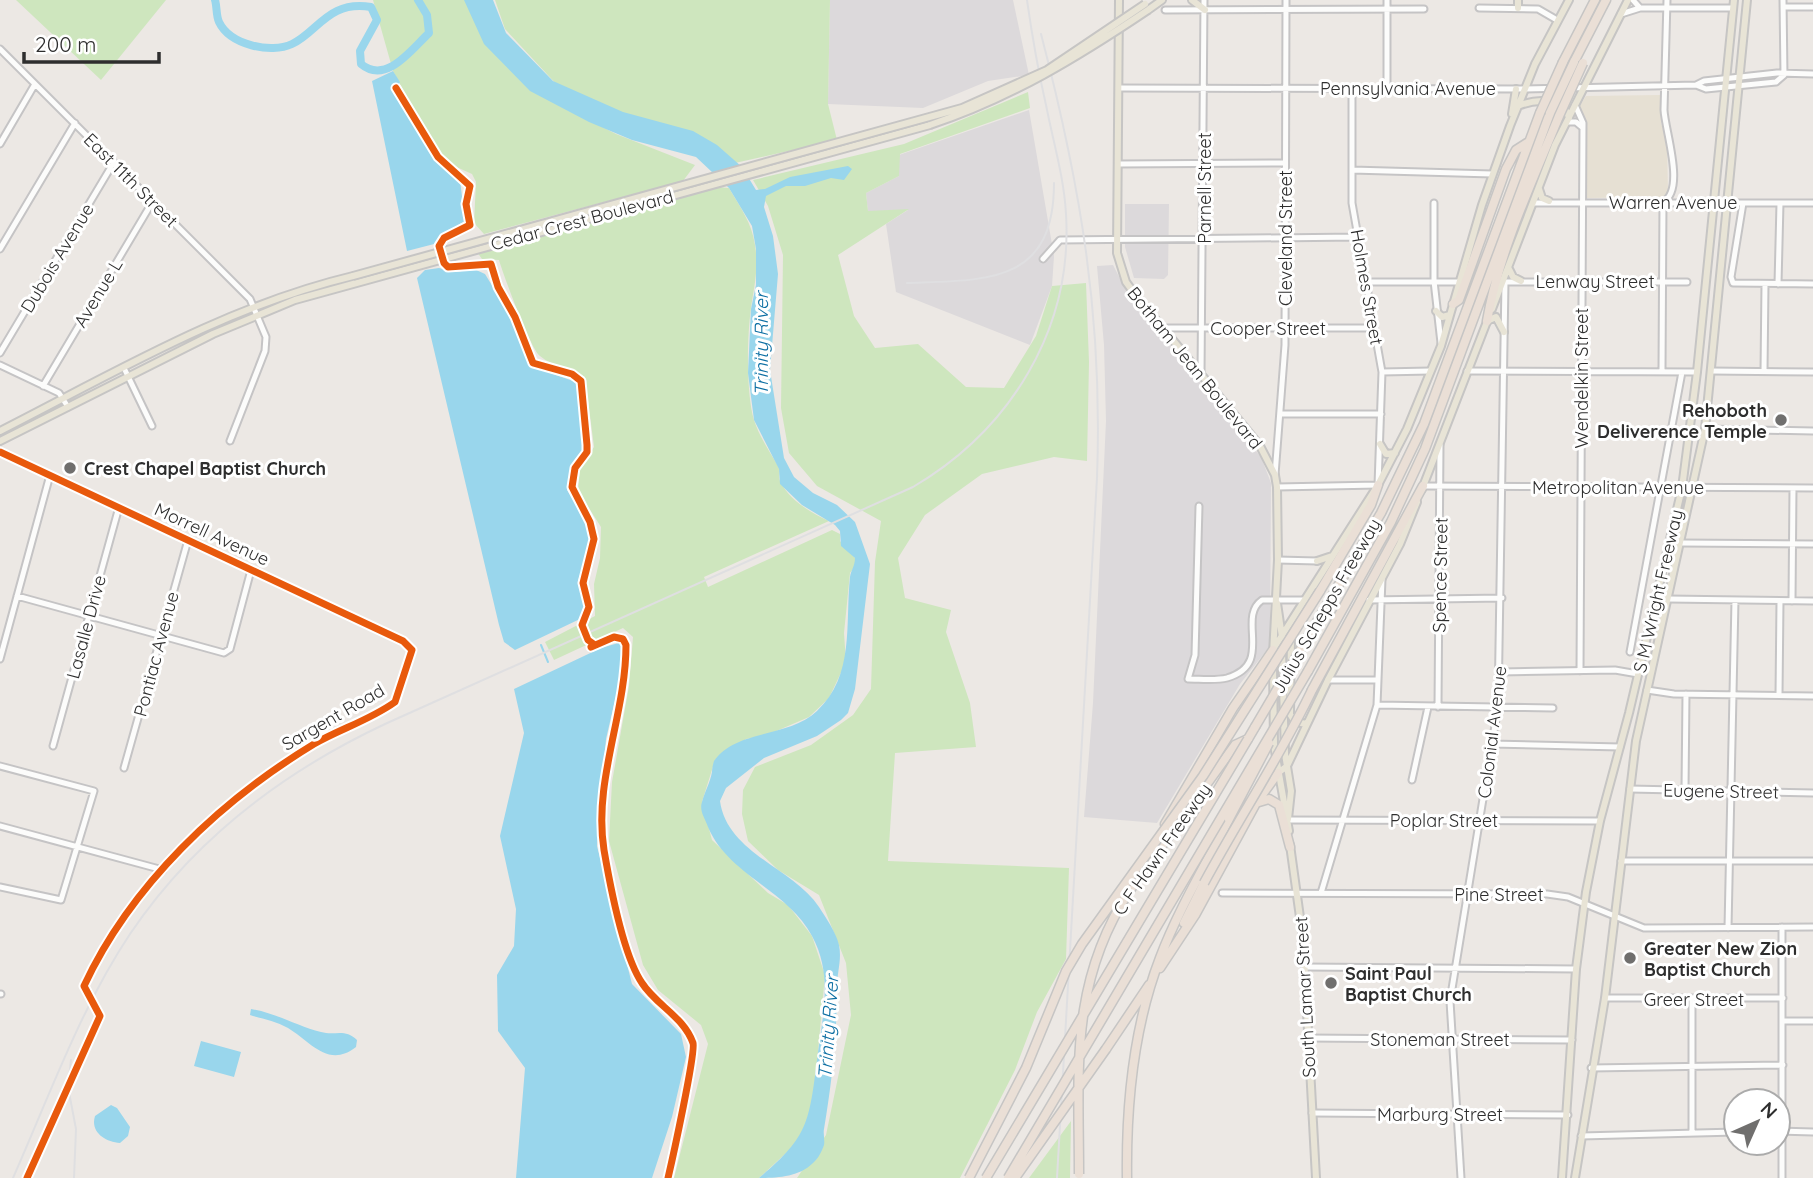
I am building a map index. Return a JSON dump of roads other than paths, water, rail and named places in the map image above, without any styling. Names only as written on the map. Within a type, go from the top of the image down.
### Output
[{"type":"highway","name":"Julius Schepps Freeway","points":[[986,1178],[1381,513],[1424,424],[1527,144],[1563,62],[1595,0]]},
{"type":"highway","points":[[1487,321],[1492,296],[1520,215],[1565,119],[1588,33],[1606,0]]},
{"type":"highway","name":"Julius Schepps Freeway","points":[[1008,1178],[1308,671],[1375,552],[1422,456],[1550,113],[1578,63]]},
{"type":"highway","points":[[1453,304],[1460,300],[1506,169],[1516,150],[1527,144]]},
{"type":"highway","points":[[969,1178],[1037,1045],[1066,971],[1216,758],[1320,591],[1370,505],[1378,485]]},
{"type":"highway","points":[[1162,965],[1229,836],[1289,739],[1312,690],[1423,486]]},
{"type":"highway","points":[[1146,856],[1222,727],[1273,650]]},
{"type":"highway","name":"C F Hawn Freeway","points":[[1127,1178],[1127,1106],[1144,1013],[1163,951],[1217,842],[1261,763],[1278,721]]},
{"type":"highway","name":"C F Hawn Freeway","points":[[1079,1178],[1080,1024],[1087,985],[1099,949],[1130,890],[1235,745],[1248,739]]},
{"type":"highway","points":[[1015,1178],[1162,965],[1211,887],[1256,803],[1278,774]]},
{"type":"highway","points":[[1256,803],[1269,799],[1279,805],[1290,847]]},
{"type":"main road","name":"Botham Jean Boulevard","points":[[1119,0],[1119,261],[1126,282],[1260,446],[1276,475],[1278,560],[1273,650]]},
{"type":"main road","name":"Cedar Crest Boulevard","points":[[0,430],[253,307],[914,124],[962,108],[1047,69],[1148,5],[1162,0]]},
{"type":"main road","points":[[1192,0],[1205,10]]},
{"type":"main road","name":"Julius Schepps Freeway","points":[[1273,650],[1378,485],[1395,453],[1441,346],[1492,174],[1510,126],[1557,20],[1569,0]]},
{"type":"main road","name":"Julius Schepps Freeway","points":[[1278,774],[1287,766],[1368,600],[1409,524],[1565,119],[1575,106],[1628,0]]},
{"type":"main road","name":"S M Wright Freeway","points":[[1562,1178],[1576,969],[1585,904],[1600,821],[1682,488],[1698,372],[1734,0]]},
{"type":"main road","name":"S M Wright Freeway","points":[[1575,1178],[1591,1068],[1605,998],[1630,789],[1647,690],[1705,429],[1747,0]]},
{"type":"main road","points":[[1510,126],[1516,89]]},
{"type":"main road","points":[[1518,106],[1557,102],[1565,107],[1565,119]]},
{"type":"main road","points":[[1539,189],[1542,198],[1549,201]]},
{"type":"main road","points":[[1509,268],[1513,277],[1521,281]]},
{"type":"main road","name":"Cedar Crest Boulevard","points":[[0,441],[257,315],[353,279]]},
{"type":"main road","points":[[1436,311],[1442,317],[1450,315]]},
{"type":"main road","points":[[1487,321],[1496,317],[1504,332]]},
{"type":"main road","points":[[1380,444],[1386,454],[1395,453]]},
{"type":"main road","points":[[1317,561],[1334,555]]},
{"type":"main road","points":[[1317,561],[1325,567]]},
{"type":"main road","name":"South Lamar Street","points":[[1276,600],[1282,635],[1285,754],[1291,791],[1288,820]]},
{"type":"main road","points":[[1289,625],[1290,714],[1295,722],[1307,724]]},
{"type":"main road","name":"South Lamar Street","points":[[1273,650],[1274,745],[1299,894],[1316,1177]]},
{"type":"main road","points":[[1274,745],[1285,754],[1294,751]]},
{"type":"street","name":"Parnell Street","points":[[1201,375],[1204,0]]},
{"type":"street","name":"Cleveland Street","points":[[1276,475],[1280,453],[1285,328],[1286,0]]},
{"type":"street","points":[[1387,0],[1387,88]]},
{"type":"street","points":[[1633,0],[1640,8]]},
{"type":"street","points":[[1662,371],[1663,202],[1672,192],[1672,146],[1665,121],[1667,0]]},
{"type":"street","points":[[1784,75],[1783,3],[1813,7]]},
{"type":"street","points":[[1479,8],[1518,4],[1538,9],[1557,20]]},
{"type":"street","points":[[1621,15],[1640,8],[1732,8]]},
{"type":"street","points":[[1165,10],[1424,9]]},
{"type":"street","name":"East 11th Street","points":[[0,49],[239,287],[257,315]]},
{"type":"street","name":"Pennsylvania Avenue","points":[[1696,85],[1726,78],[1813,74]]},
{"type":"street","name":"Pennsylvania Avenue","points":[[1119,88],[1525,89],[1696,85],[1726,88],[1776,82],[1784,75]]},
{"type":"street","points":[[0,144],[35,85]]},
{"type":"street","name":"Holmes Street","points":[[1352,88],[1352,203],[1382,372],[1378,485]]},
{"type":"street","name":"Wendelkin Street","points":[[1575,106],[1583,127],[1580,671]]},
{"type":"street","points":[[1565,119],[1576,121],[1583,127]]},
{"type":"street","points":[[0,249],[75,123]]},
{"type":"street","name":"Dubois Avenue","points":[[0,354],[114,162]]},
{"type":"street","points":[[1118,164],[1284,163]]},
{"type":"street","points":[[1352,170],[1492,174]]},
{"type":"street","name":"Avenue L","points":[[43,386],[153,201]]},
{"type":"street","points":[[1434,203],[1434,281],[1441,346]]},
{"type":"street","name":"Warren Avenue","points":[[1533,203],[1813,203]]},
{"type":"street","points":[[1743,203],[1731,278],[1733,283],[1813,284]]},
{"type":"street","points":[[1778,284],[1780,203]]},
{"type":"street","points":[[1043,259],[1060,240],[1118,237],[1358,237]]},
{"type":"street","points":[[1367,282],[1460,282]]},
{"type":"street","name":"Lenway Street","points":[[1504,282],[1688,282]]},
{"type":"street","name":"Colonial Avenue","points":[[1461,1178],[1450,1001],[1498,707],[1501,672],[1504,282]]},
{"type":"street","points":[[1765,284],[1765,371]]},
{"type":"street","points":[[230,441],[265,351],[266,337],[257,315]]},
{"type":"street","name":"Cooper Street","points":[[1163,328],[1374,328]]},
{"type":"street","points":[[0,365],[43,386],[64,399],[68,407]]},
{"type":"street","points":[[124,368],[152,426]]},
{"type":"street","points":[[1382,372],[1430,371]]},
{"type":"street","points":[[1468,371],[1698,372]]},
{"type":"street","points":[[1711,371],[1813,372]]},
{"type":"street","points":[[1630,652],[1682,372]]},
{"type":"street","points":[[1280,414],[1381,414]]},
{"type":"street","points":[[1705,429],[1813,431]]},
{"type":"street","name":"Spence Street","points":[[1438,706],[1443,486],[1440,445]]},
{"type":"street","name":"Morrell Avenue","points":[[0,452],[410,646]]},
{"type":"street","points":[[0,659],[50,475]]},
{"type":"street","points":[[1277,487],[1378,485]]},
{"type":"street","name":"Metropolitan Avenue","points":[[1423,486],[1813,488]]},
{"type":"street","points":[[1792,601],[1793,488]]},
{"type":"street","points":[[1199,506],[1195,649],[1188,679],[1224,679],[1241,671],[1251,659],[1254,649],[1254,606],[1262,600],[1305,600]]},
{"type":"street","name":"Lasalle Drive","points":[[53,746],[119,507]]},
{"type":"street","name":"Pontiac Avenue","points":[[124,768],[187,540]]},
{"type":"street","points":[[1681,543],[1813,544]]},
{"type":"street","points":[[1278,560],[1317,561]]},
{"type":"street","points":[[17,596],[227,652],[251,570]]},
{"type":"street","points":[[1321,893],[1377,705],[1382,577]]},
{"type":"street","points":[[1368,600],[1502,598]]},
{"type":"street","points":[[1668,599],[1813,601]]},
{"type":"street","points":[[1728,928],[1735,600]]},
{"type":"street","points":[[1779,695],[1780,601]]},
{"type":"street","points":[[1636,618],[1651,621]]},
{"type":"street","name":"Sargent Road","points":[[27,1178],[100,1016],[98,1008],[86,995],[84,986],[123,921],[163,870],[207,824],[248,789],[316,743],[395,702],[412,655],[410,646]]},
{"type":"street","points":[[1501,672],[1615,670],[1638,674]]},
{"type":"street","points":[[1328,680],[1378,680]]},
{"type":"street","points":[[1647,690],[1686,694],[1813,696]]},
{"type":"street","points":[[1685,790],[1686,694]]},
{"type":"street","points":[[1377,705],[1553,708]]},
{"type":"street","points":[[1412,780],[1428,707]]},
{"type":"street","points":[[1491,744],[1620,747]]},
{"type":"street","points":[[0,766],[94,791],[61,900],[0,887]]},
{"type":"street","name":"Eugene Street","points":[[1630,789],[1813,793]]},
{"type":"street","name":"Poplar Street","points":[[1288,820],[1600,821]]},
{"type":"street","points":[[0,826],[163,870]]},
{"type":"street","points":[[1621,861],[1813,861]]},
{"type":"street","name":"Pine Street","points":[[1222,893],[1547,894],[1585,904],[1644,928],[1813,927]]},
{"type":"street","points":[[1782,927],[1782,1087]]},
{"type":"street","points":[[1305,967],[1576,969]]},
{"type":"street","name":"Greer Street","points":[[1605,998],[1783,998]]},
{"type":"street","points":[[1692,999],[1692,1133]]},
{"type":"street","points":[[1783,1021],[1813,1021]]},
{"type":"street","name":"Stoneman Street","points":[[1307,1038],[1572,1040]]},
{"type":"street","points":[[1591,1068],[1783,1065]]},
{"type":"street","name":"Marburg Street","points":[[1312,1113],[1568,1115]]},
{"type":"street","points":[[1792,1131],[1813,1132]]},
{"type":"street","points":[[1581,1136],[1722,1132]]},
{"type":"street","points":[[1781,1157],[1782,1178]]},
{"type":"water","name":"Trinity River","points":[[464,0],[493,0],[506,33],[553,81],[623,112],[693,131],[717,145],[742,167],[756,190],[765,189],[790,177],[848,166],[852,169],[844,180],[831,178],[805,186],[786,186],[766,196],[764,207],[773,236],[778,274],[770,370],[784,458],[794,477],[813,493],[837,505],[855,522],[870,564],[855,689],[848,713],[841,720],[817,736],[764,758],[726,788],[720,801],[725,819],[735,834],[762,859],[808,893],[828,920],[839,945],[835,1041],[824,1145],[815,1161],[795,1174],[759,1178],[788,1151],[797,1139],[808,1114],[825,997],[823,966],[812,936],[801,920],[788,906],[729,858],[717,844],[701,805],[714,761],[724,751],[735,743],[805,720],[829,697],[837,682],[846,649],[850,577],[855,558],[841,546],[840,531],[835,525],[802,505],[780,484],[779,469],[754,420],[748,373],[751,309],[756,285],[756,249],[752,226],[729,188],[696,157],[632,140],[589,122],[530,91],[484,44]]},
{"type":"water","points":[[393,71],[400,82],[396,89],[439,161],[460,180],[465,221],[441,235],[438,243],[407,251],[372,81]]},
{"type":"water","points":[[439,268],[456,272],[474,269],[485,274],[515,323],[525,356],[533,367],[576,382],[583,449],[576,461],[567,490],[590,528],[592,538],[578,581],[586,613],[582,618],[515,650],[504,642],[499,625],[417,278],[425,270]]},
{"type":"water","points":[[622,642],[623,666],[606,739],[597,846],[632,984],[681,1034],[686,1057],[672,1117],[652,1178],[516,1178],[525,1068],[498,1031],[497,975],[514,946],[516,909],[500,836],[524,733],[514,689],[601,648]]},
{"type":"water","points":[[251,1009],[321,1032],[348,1034],[357,1040],[356,1047],[346,1053],[328,1054],[283,1026],[250,1015]]},
{"type":"water","points":[[201,1041],[241,1052],[234,1077],[194,1066]]},
{"type":"water","points":[[111,1105],[117,1108],[130,1127],[128,1136],[120,1143],[104,1138],[95,1127],[95,1116]]},
{"type":"waterway","points":[[215,0],[219,22],[232,37],[252,45],[273,48],[283,47],[301,39],[334,12],[356,6],[371,7],[377,20],[360,51],[361,64],[380,70],[398,63],[429,33],[427,15],[418,0]]},
{"type":"waterway","points":[[541,645],[548,662]]},
{"type":"railway","points":[[13,1178],[80,1023],[130,934],[182,868],[243,811],[311,764],[385,724],[913,487],[948,464],[979,436],[1006,406],[1028,372],[1046,336],[1059,297],[1065,256],[1066,214],[1063,186],[1027,0]]},
{"type":"railway","points":[[1041,34],[1067,146],[1086,254],[1096,363],[1098,420],[1097,478],[1057,1178]]},
{"type":"railway","points":[[907,283],[988,277],[1010,270],[1028,259],[1042,241],[1051,216],[1054,183]]},
{"type":"railway","points":[[71,1060],[68,1087],[76,1129],[74,1178]]},
{"type":"place","name":"Rehoboth Deliverence Temple","points":[[1781,420]]},
{"type":"place","name":"Crest Chapel Baptist Church","points":[[70,468]]},
{"type":"place","name":"Greater New Zion Baptist Church","points":[[1630,958]]},
{"type":"place","name":"Saint Paul Baptist Church","points":[[1331,983]]}]
